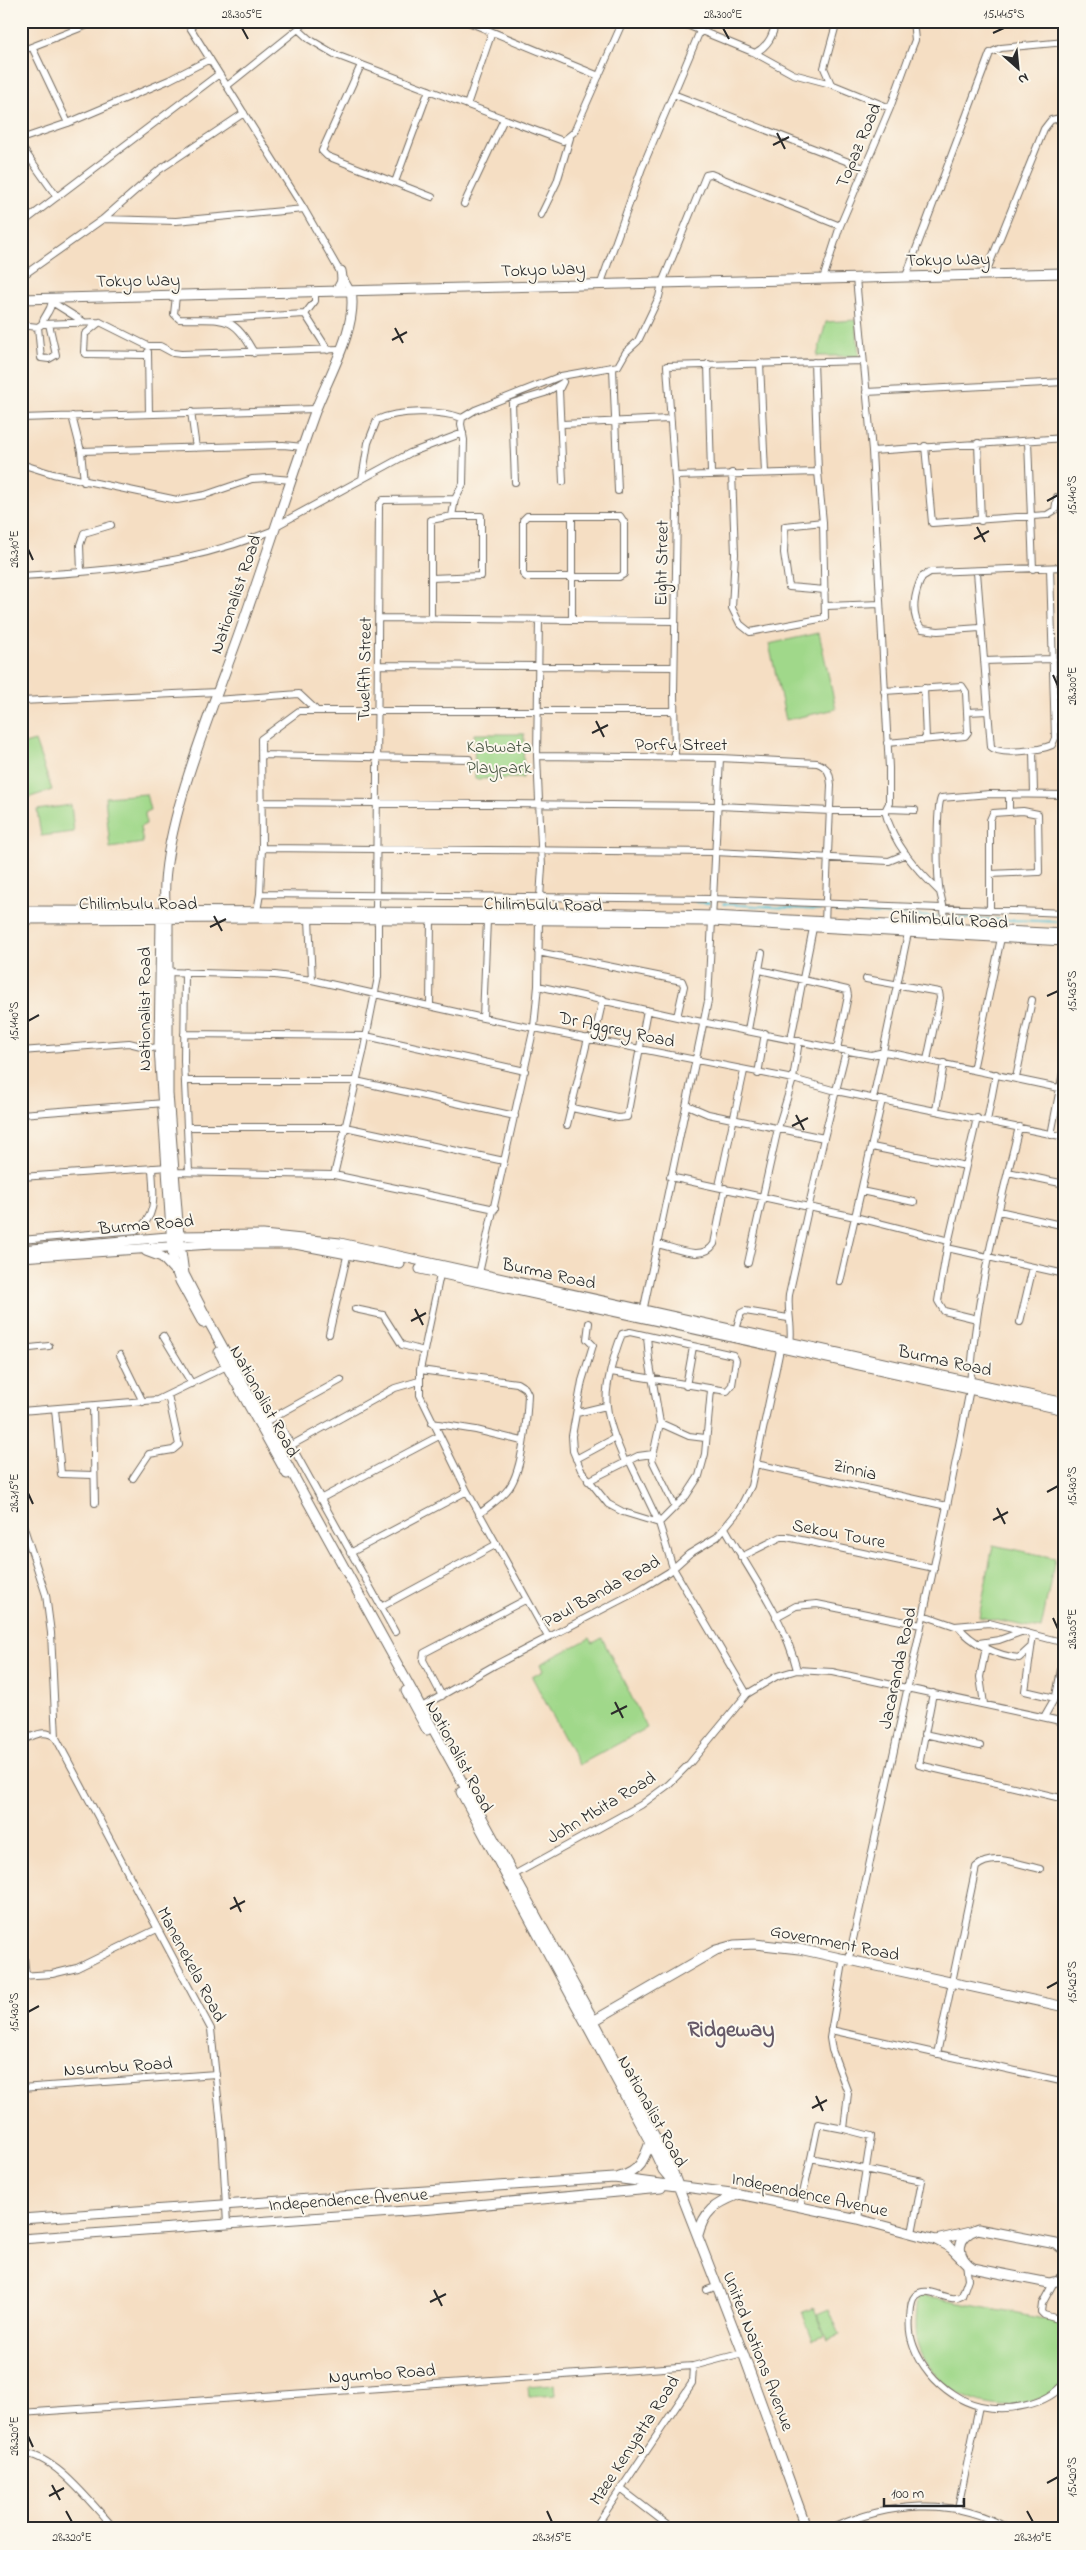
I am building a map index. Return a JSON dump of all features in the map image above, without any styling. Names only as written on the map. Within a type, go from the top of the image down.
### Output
[{"type":"main road","points":[[341,271],[343,278],[341,286],[353,309],[367,290]]},
{"type":"main road","name":"Tokyo Way","points":[[21,299],[52,300],[367,290],[1065,273]]},
{"type":"main road","name":"Nationalist Road","points":[[166,900],[166,872],[175,822],[216,696],[316,409],[351,321],[353,309]]},
{"type":"main road","points":[[165,916],[166,900]]},
{"type":"main road","points":[[165,936],[166,900]]},
{"type":"main road","name":"Chilimbulu Road","points":[[21,911],[309,919],[377,915],[431,919],[487,920],[539,916]]},
{"type":"main road","name":"Chilimbulu Road","points":[[21,919],[165,916],[257,911],[377,915],[712,918],[946,927],[1065,934]]},
{"type":"main road","name":"Nationalist Road","points":[[165,916],[163,1047],[165,1103],[175,1236],[180,1273],[419,1708]]},
{"type":"main road","name":"Chilimbulu Road","points":[[712,918],[813,928],[1065,941]]},
{"type":"main road","points":[[150,1238],[161,1233],[174,1219],[183,1230],[193,1236]]},
{"type":"main road","name":"Burma Road","points":[[21,1250],[175,1236],[263,1235],[294,1237],[340,1244],[441,1270]]},
{"type":"main road","name":"Burma Road","points":[[21,1257],[201,1245],[295,1244],[441,1270],[784,1344],[970,1386],[1065,1410]]},
{"type":"main road","points":[[141,1250],[162,1258],[180,1273],[187,1254],[201,1245]]},
{"type":"main road","name":"Burma Road","points":[[643,1314],[736,1330],[784,1344]]},
{"type":"main road","name":"Nationalist Road","points":[[229,1365],[281,1450],[510,1877],[670,2165],[677,2186]]},
{"type":"main road","name":"Burma Road","points":[[970,1386],[1065,1403]]},
{"type":"main road","name":"Government Road","points":[[590,2023],[703,1957],[734,1945],[755,1944],[846,1958],[1065,2007]]},
{"type":"main road","name":"Nationalist Road","points":[[590,2023],[663,2170],[677,2186]]},
{"type":"main road","points":[[614,2178],[636,2170],[643,2161],[650,2142]]},
{"type":"main road","name":"Independence Avenue","points":[[21,2219],[614,2178],[739,2194],[858,2219],[936,2240],[951,2248],[973,2268],[1048,2283],[1060,2279]]},
{"type":"main road","name":"Independence Avenue","points":[[21,2239],[433,2209],[677,2186]]},
{"type":"main road","name":"United Nations Avenue","points":[[677,2186],[718,2286],[807,2529]]},
{"type":"main road","points":[[430,2191],[433,2209]]},
{"type":"main road","points":[[698,2235],[708,2211],[722,2201],[739,2194]]},
{"type":"main road","name":"Independence Avenue","points":[[936,2240],[978,2229],[1056,2244],[1065,2251]]},
{"type":"main road","points":[[966,2263],[961,2255],[960,2245],[970,2232]]},
{"type":"street","points":[[21,51],[98,21]]},
{"type":"street","points":[[186,21],[341,271],[343,291]]},
{"type":"street","points":[[227,86],[308,21]]},
{"type":"street","points":[[466,21],[599,76]]},
{"type":"street","points":[[541,215],[556,182],[570,138],[623,21]]},
{"type":"street","points":[[677,21],[755,52],[793,74],[831,84],[890,108]]},
{"type":"street","points":[[755,52],[766,48],[774,30],[775,21]]},
{"type":"street","points":[[831,84],[824,68],[837,21]]},
{"type":"street","name":"Topaz Road","points":[[823,279],[840,226],[890,108],[915,40],[913,21]]},
{"type":"street","points":[[298,29],[309,39],[336,55],[557,140],[570,138]]},
{"type":"street","points":[[601,284],[642,168],[700,31]]},
{"type":"street","points":[[467,105],[492,32]]},
{"type":"street","points":[[906,276],[990,54],[1001,48],[1065,42]]},
{"type":"street","points":[[32,47],[68,123]]},
{"type":"street","points":[[22,137],[68,123],[169,80],[210,59]]},
{"type":"street","points":[[361,65],[322,151],[327,156],[432,197]]},
{"type":"street","points":[[21,224],[219,74]]},
{"type":"street","points":[[395,182],[429,90]]},
{"type":"street","points":[[673,94],[864,168]]},
{"type":"street","points":[[21,277],[103,219],[159,170],[244,113]]},
{"type":"street","points":[[985,275],[1044,129],[1051,120],[1065,117]]},
{"type":"street","points":[[464,204],[504,119]]},
{"type":"street","points":[[21,146],[57,198]]},
{"type":"street","points":[[462,418],[466,414],[532,386],[561,376],[618,366],[626,352],[638,341],[659,297],[662,283],[703,180],[711,174],[840,226]]},
{"type":"street","points":[[103,219],[176,221],[304,209]]},
{"type":"street","points":[[856,278],[872,451],[887,743],[889,796],[886,810],[890,827],[906,854],[940,892]]},
{"type":"street","points":[[176,296],[174,314],[180,319],[220,319],[304,314],[315,301],[315,292]]},
{"type":"street","points":[[43,325],[56,355],[49,359],[41,358],[43,325],[44,318],[50,312],[52,300],[84,322]]},
{"type":"street","points":[[304,314],[328,350]]},
{"type":"street","points":[[220,319],[233,323],[245,336],[254,353]]},
{"type":"street","points":[[100,322],[85,334],[84,352],[86,354],[148,355]]},
{"type":"street","points":[[21,325],[100,322],[148,346],[160,346],[172,353],[181,354],[340,349]]},
{"type":"street","points":[[148,346],[149,414]]},
{"type":"street","points":[[711,473],[708,364],[863,361]]},
{"type":"street","points":[[732,473],[735,554],[732,608],[734,615],[750,632],[825,618],[824,522],[818,472],[814,362]]},
{"type":"street","points":[[760,363],[765,473]]},
{"type":"street","name":"Eight Street","points":[[675,758],[674,621],[677,509],[666,370],[667,366],[672,364],[708,364]]},
{"type":"street","points":[[613,368],[618,491]]},
{"type":"street","points":[[515,482],[512,403],[545,393],[583,373]]},
{"type":"street","points":[[866,392],[1065,382]]},
{"type":"street","points":[[562,383],[559,390],[562,424],[563,482]]},
{"type":"street","points":[[21,418],[316,409]]},
{"type":"street","points":[[191,412],[196,448]]},
{"type":"street","points":[[362,479],[368,443],[376,420],[403,415],[444,412],[462,418]]},
{"type":"street","points":[[72,416],[81,450],[84,482]]},
{"type":"street","points":[[452,516],[455,499],[463,484],[462,418]]},
{"type":"street","points":[[562,424],[669,419]]},
{"type":"street","points":[[21,576],[153,565],[216,552],[275,528],[423,447],[436,445],[463,433]]},
{"type":"street","points":[[872,451],[1065,438]]},
{"type":"street","points":[[1028,440],[1033,569]]},
{"type":"street","points":[[978,443],[981,520]]},
{"type":"street","points":[[81,450],[283,445],[303,447]]},
{"type":"street","points":[[925,446],[932,523],[1052,513],[1057,497]]},
{"type":"street","points":[[21,464],[84,482],[177,500],[210,493],[252,479],[292,480]]},
{"type":"street","points":[[675,476],[711,473],[818,472]]},
{"type":"street","name":"Twelfth Street","points":[[334,1175],[378,977],[376,850],[380,502],[455,499]]},
{"type":"street","points":[[431,578],[481,576],[482,520],[477,516],[452,516],[431,520],[431,578],[431,619]]},
{"type":"street","points":[[528,516],[572,516],[620,516],[623,518],[624,574],[619,577],[526,577],[524,574],[523,520],[528,516]]},
{"type":"street","points":[[572,516],[572,620]]},
{"type":"street","points":[[824,522],[785,526],[784,553],[789,587],[825,590]]},
{"type":"street","points":[[81,572],[80,545],[84,533],[111,525]]},
{"type":"street","points":[[980,628],[926,630],[918,625],[915,608],[917,589],[925,574],[930,572],[977,572],[1065,567]]},
{"type":"street","points":[[977,572],[980,628],[993,749],[1033,750],[1044,748],[1055,742],[1050,568]]},
{"type":"street","points":[[826,606],[880,604]]},
{"type":"street","points":[[380,618],[674,621]]},
{"type":"street","points":[[478,1278],[525,1071],[534,1027],[538,986],[541,896],[537,756],[539,619]]},
{"type":"street","points":[[984,661],[1053,659]]},
{"type":"street","points":[[379,665],[674,667]]},
{"type":"street","points":[[884,691],[962,686],[966,692],[967,735],[887,743]]},
{"type":"street","points":[[924,688],[926,739]]},
{"type":"street","points":[[21,701],[299,694],[315,709]]},
{"type":"street","points":[[1054,696],[1065,695]]},
{"type":"street","points":[[257,911],[260,894],[262,848],[261,740],[299,710],[674,711]]},
{"type":"street","points":[[967,712],[988,711]]},
{"type":"street","points":[[1033,750],[1034,794]]},
{"type":"street","points":[[261,755],[469,759]]},
{"type":"street","name":"Porfu Street","points":[[537,756],[720,758],[817,763],[825,766],[830,776],[830,811]]},
{"type":"street","points":[[643,1314],[670,1177],[705,1022],[710,985],[712,899],[720,758]]},
{"type":"street","points":[[1009,794],[1009,812]]},
{"type":"street","points":[[946,927],[946,909],[940,892],[941,798],[1009,794],[1065,795]]},
{"type":"street","points":[[261,802],[718,806],[830,811],[916,810]]},
{"type":"street","points":[[825,922],[830,811]]},
{"type":"street","points":[[990,874],[1040,870],[1038,814],[1009,812],[991,815],[990,874],[990,909]]},
{"type":"street","points":[[262,848],[715,852],[889,861],[906,854]]},
{"type":"street","points":[[260,894],[712,899],[1065,913]]},
{"type":"street","points":[[309,919],[312,980]]},
{"type":"street","points":[[430,1006],[431,919]]},
{"type":"street","points":[[483,1018],[487,920]]},
{"type":"street","points":[[791,1039],[813,928]]},
{"type":"street","points":[[873,1099],[908,933]]},
{"type":"street","points":[[973,1070],[1001,938]]},
{"type":"street","points":[[538,952],[682,982],[684,986],[677,1017]]},
{"type":"street","points":[[748,1030],[762,953]]},
{"type":"street","points":[[760,970],[846,990],[848,996],[837,1049]]},
{"type":"street","name":"Dr Aggrey Road","points":[[165,972],[275,974],[312,980],[483,1018],[758,1074],[793,1079],[873,1099],[977,1118],[1065,1137]]},
{"type":"street","points":[[185,972],[184,1034],[189,1172]]},
{"type":"street","points":[[866,979],[935,990],[940,995],[927,1060]]},
{"type":"street","points":[[538,986],[677,1017],[846,1051],[871,1055],[884,1052],[1059,1088]]},
{"type":"street","points":[[568,1124],[591,1039],[604,1000]]},
{"type":"street","points":[[1016,1078],[1032,1000]]},
{"type":"street","points":[[572,1108],[618,1118],[626,1117],[647,1010]]},
{"type":"street","points":[[184,1034],[366,1036],[525,1071]]},
{"type":"street","points":[[758,1074],[765,1034]]},
{"type":"street","points":[[748,1263],[778,1128],[793,1079],[799,1041]]},
{"type":"street","points":[[21,1051],[130,1042],[163,1047]]},
{"type":"street","name":"Paul Banda Road","points":[[419,1708],[548,1637],[612,1606],[673,1568],[682,1559],[708,1544],[725,1528],[746,1498],[756,1464],[784,1344],[792,1334],[788,1318],[789,1295],[824,1138],[846,1051]]},
{"type":"street","points":[[1051,1134],[1065,1062]]},
{"type":"street","points":[[936,1110],[944,1063]]},
{"type":"street","points":[[658,1244],[700,1254],[710,1250],[714,1244],[722,1187],[744,1071]]},
{"type":"street","points":[[987,1121],[996,1074]]},
{"type":"street","points":[[185,1081],[356,1081],[514,1116]]},
{"type":"street","points":[[840,1282],[882,1100]]},
{"type":"street","points":[[21,1114],[165,1103]]},
{"type":"street","points":[[687,1105],[708,1114],[824,1138]]},
{"type":"street","points":[[977,1118],[948,1245],[939,1304],[944,1311],[977,1319]]},
{"type":"street","points":[[187,1127],[345,1127],[504,1161]]},
{"type":"street","name":"Jacaranda Road","points":[[844,2129],[848,2093],[832,2050],[831,2030],[947,1506],[970,1386],[977,1319],[988,1258],[1018,1127]]},
{"type":"street","points":[[872,1147],[966,1166]]},
{"type":"street","points":[[21,1240],[136,1230],[144,1224],[153,1209],[152,1168]]},
{"type":"street","points":[[21,1177],[152,1168],[189,1172],[334,1175],[495,1209]]},
{"type":"street","points":[[1008,1172],[1065,1184]]},
{"type":"street","points":[[670,1177],[855,1216],[988,1258],[1065,1274]]},
{"type":"street","points":[[861,1191],[914,1202]]},
{"type":"street","points":[[999,1212],[1065,1226]]},
{"type":"street","points":[[329,1334],[348,1252]]},
{"type":"street","points":[[1020,1322],[1033,1267]]},
{"type":"street","points":[[441,1270],[420,1370],[420,1395],[479,1514],[548,1637]]},
{"type":"street","points":[[355,1309],[383,1315],[402,1346],[424,1351]]},
{"type":"street","points":[[736,1330],[743,1312],[788,1318]]},
{"type":"street","points":[[589,1323],[586,1337],[593,1345],[582,1381],[571,1446],[588,1481],[601,1497],[614,1507],[659,1523]]},
{"type":"street","points":[[611,1372],[686,1386],[727,1391],[730,1389],[736,1358],[732,1355],[630,1332],[622,1334],[611,1372],[606,1406],[615,1438],[659,1523],[673,1568],[746,1694]]},
{"type":"street","points":[[163,1336],[192,1384]]},
{"type":"street","points":[[647,1336],[660,1424],[653,1454],[654,1468],[675,1507]]},
{"type":"street","points":[[21,1349],[49,1346]]},
{"type":"street","points":[[686,1386],[693,1347]]},
{"type":"street","points":[[120,1354],[143,1402]]},
{"type":"street","points":[[21,1411],[55,1410],[157,1400],[229,1365]]},
{"type":"street","points":[[420,1370],[517,1383],[525,1388],[528,1394],[517,1468],[509,1488],[479,1514]]},
{"type":"street","points":[[265,1422],[341,1380]]},
{"type":"street","points":[[281,1450],[395,1388],[419,1381]]},
{"type":"street","points":[[659,1523],[675,1507],[699,1476],[704,1454],[704,1438],[711,1390]]},
{"type":"street","points":[[133,1478],[149,1454],[173,1450],[179,1445],[168,1395]]},
{"type":"street","points":[[93,1406],[95,1503]]},
{"type":"street","points":[[577,1413],[606,1406]]},
{"type":"street","points":[[55,1410],[61,1474],[93,1475]]},
{"type":"street","points":[[432,1422],[522,1441]]},
{"type":"street","points":[[660,1424],[689,1436],[704,1438]]},
{"type":"street","points":[[280,1425],[350,1553],[396,1632]]},
{"type":"street","points":[[320,1499],[439,1436]]},
{"type":"street","points":[[576,1459],[615,1438]]},
{"type":"street","points":[[588,1481],[627,1461],[645,1454],[653,1454]]},
{"type":"street","name":"Zinnia","points":[[756,1464],[947,1506]]},
{"type":"street","points":[[350,1553],[467,1490]]},
{"type":"street","points":[[21,1519],[46,1595],[51,1633],[56,1738]]},
{"type":"street","points":[[725,1528],[776,1617],[790,1645],[797,1670]]},
{"type":"street","name":"Sekou Toure","points":[[741,1557],[774,1540],[787,1536],[934,1568]]},
{"type":"street","points":[[381,1607],[497,1544]]},
{"type":"street","points":[[442,1696],[422,1660],[424,1653],[527,1599]]},
{"type":"street","points":[[776,1617],[796,1606],[817,1604],[921,1625]]},
{"type":"street","points":[[923,1615],[958,1626],[989,1623],[1065,1643]]},
{"type":"street","points":[[958,1626],[967,1638],[997,1653],[1017,1658],[1031,1647]]},
{"type":"street","points":[[982,1645],[1021,1632]]},
{"type":"street","points":[[1033,1635],[1025,1692],[1055,1698]]},
{"type":"street","points":[[982,1645],[980,1677],[984,1704]]},
{"type":"street","points":[[1044,1717],[1055,1698],[1065,1649]]},
{"type":"street","name":"John Mbita Road","points":[[510,1877],[640,1805],[668,1786],[690,1763],[746,1694],[777,1676],[797,1670],[832,1672],[1065,1722]]},
{"type":"street","points":[[933,1693],[919,1765],[1065,1799]]},
{"type":"street","points":[[21,1741],[42,1733],[47,1733],[56,1738]]},
{"type":"street","points":[[924,1734],[980,1746]]},
{"type":"street","name":"Manenekela Road","points":[[56,1738],[208,2021],[213,2037],[227,2224]]},
{"type":"street","points":[[937,2054],[976,1867],[986,1861],[999,1860],[1040,1869]]},
{"type":"street","points":[[21,1931],[24,1976],[66,1972],[157,1929]]},
{"type":"street","points":[[831,2030],[1065,2082]]},
{"type":"street","name":"Nsumbu Road","points":[[21,2088],[216,2074]]},
{"type":"street","points":[[800,2207],[818,2124],[844,2129],[871,2136],[858,2219]]},
{"type":"street","points":[[811,2158],[923,2182],[912,2233]]},
{"type":"street","points":[[966,2263],[968,2279],[962,2296],[954,2300],[923,2292],[916,2295],[912,2302],[908,2330],[916,2354],[934,2377],[957,2396],[979,2406],[1010,2408],[1037,2402],[1060,2389],[1065,2383]]},
{"type":"street","points":[[1060,2279],[1042,2304],[1041,2312],[1044,2315],[1065,2321]]},
{"type":"street","points":[[707,2290],[718,2286]]},
{"type":"street","name":"Ngumbo Road","points":[[21,2413],[693,2366],[743,2353]]},
{"type":"street","name":"Mzee Kenyatta Road","points":[[594,2529],[692,2383],[693,2366]]},
{"type":"street","points":[[958,2508],[979,2406]]},
{"type":"street","points":[[21,2453],[34,2454],[54,2467],[115,2529]]},
{"type":"street","points":[[621,2489],[673,2529]]},
{"type":"street","points":[[830,2529],[859,2516],[894,2508],[958,2508],[987,2518],[1009,2529]]},
{"type":"green space","points":[[856,320],[859,356],[817,356],[826,322]]},
{"type":"green space","points":[[819,633],[836,709],[786,720],[769,644]]},
{"type":"green space","name":"Kabwata Playpark","points":[[474,734],[524,734],[523,778],[475,779]]},
{"type":"green space","points":[[35,741],[52,790],[21,800],[21,745]]},
{"type":"green space","points":[[146,794],[150,810],[145,813],[146,824],[140,827],[143,843],[110,848],[105,797]]},
{"type":"green space","points":[[71,805],[74,832],[41,836],[37,810]]},
{"type":"green space","points":[[993,1545],[1055,1558],[1041,1629],[979,1617]]},
{"type":"green space","points":[[590,1638],[593,1643],[602,1638],[647,1728],[579,1765],[532,1677],[543,1671],[540,1664]]},
{"type":"green space","points":[[917,2295],[1065,2323],[1065,2380],[1048,2395],[1029,2403],[1008,2406],[986,2404],[965,2397],[947,2385],[931,2370],[920,2352],[915,2331]]},
{"type":"green space","points":[[814,2308],[825,2336],[813,2340],[802,2312]]},
{"type":"green space","points":[[829,2309],[840,2335],[828,2340],[817,2314]]},
{"type":"green space","points":[[554,2384],[555,2395],[529,2397],[528,2386]]},
{"type":"waterway","points":[[696,902],[709,903]]},
{"type":"waterway","points":[[723,904],[821,910]]},
{"type":"waterway","points":[[836,912],[940,917]]},
{"type":"waterway","points":[[954,918],[1065,922]]},
{"type":"district","name":"Ridgeway","points":[[731,2028]]}]
